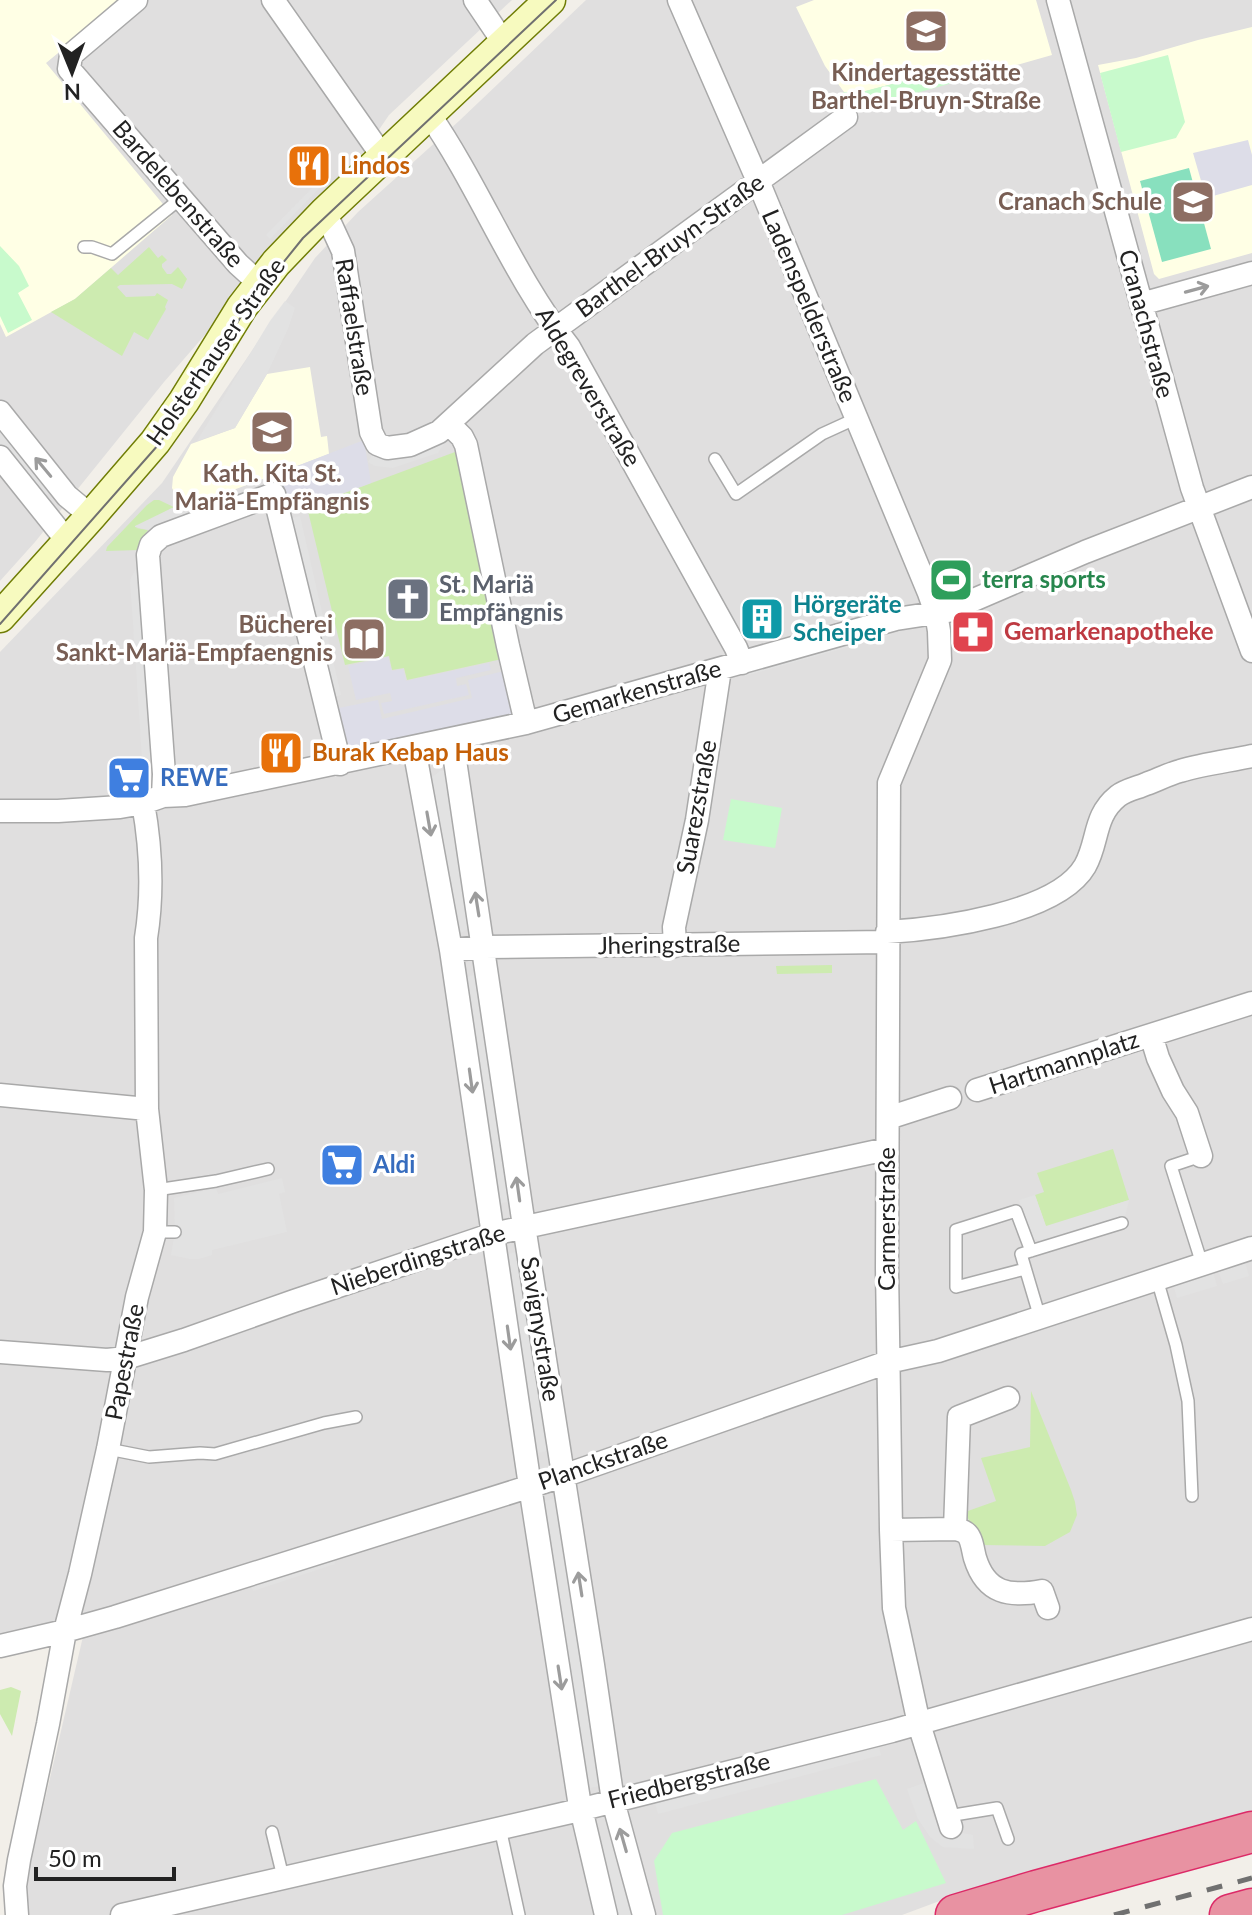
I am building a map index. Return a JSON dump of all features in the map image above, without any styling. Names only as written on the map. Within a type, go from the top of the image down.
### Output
[{"type":"highway","points":[[956,1915],[1252,1832]]},
{"type":"highway","points":[[1032,1915],[1252,1857]]},
{"type":"highway","points":[[1230,1915],[1252,1909]]},
{"type":"main road","name":"Holsterhauser Straße","points":[[0,617],[165,428],[225,334],[284,254],[550,0]]},
{"type":"street","name":"Bardelebenstraße","points":[[136,0],[71,55],[69,69],[180,199],[260,284]]},
{"type":"street","points":[[273,0],[383,157]]},
{"type":"street","points":[[475,0],[504,43]]},
{"type":"street","name":"Ladenspelderstraße","points":[[679,0],[758,181],[936,613]]},
{"type":"street","name":"Cranachstraße","points":[[1058,0],[1199,507],[1252,651]]},
{"type":"street","name":"Aldegreverstraße","points":[[429,114],[451,146],[540,307],[569,347],[742,663]]},
{"type":"street","name":"Barthel-Bruyn-Straße","points":[[377,444],[387,448],[410,445],[449,424],[535,344],[846,117]]},
{"type":"street","name":"Raffaelstraße","points":[[325,212],[343,251],[371,432],[377,444]]},
{"type":"street","points":[[1141,304],[1252,273]]},
{"type":"street","points":[[0,412],[67,496],[91,516]]},
{"type":"street","points":[[449,424],[466,445],[526,723]]},
{"type":"street","points":[[0,457],[68,542]]},
{"type":"street","name":"Gemarkenstraße","points":[[0,811],[120,807],[340,764],[526,723],[896,619],[959,607],[1085,552],[1252,487]]},
{"type":"street","name":"Papestraße","points":[[17,1915],[15,1886],[19,1860],[65,1631],[108,1449],[137,1297],[165,1232],[156,1190],[147,1109],[146,938],[150,912],[148,829],[153,800],[164,774],[148,555],[151,545],[161,536],[274,494],[340,764]]},
{"type":"street","name":"Carmerstraße","points":[[936,613],[940,660],[889,783],[888,1362],[894,1608],[919,1724],[950,1822]]},
{"type":"street","name":"Suarezstraße","points":[[675,946],[674,927],[697,820],[720,669]]},
{"type":"street","name":"Savignystraße","points":[[452,740],[613,1801],[644,1915]]},
{"type":"street","name":"Savignystraße","points":[[414,748],[451,950],[581,1809],[606,1915]]},
{"type":"street","name":"Jheringstraße","points":[[451,950],[484,947],[675,946],[887,937],[970,923],[1046,897],[1066,885],[1083,870],[1089,858],[1101,815],[1122,794],[1180,771],[1252,756]]},
{"type":"street","name":"Hartmannplatz","points":[[977,1090],[1252,1003]]},
{"type":"street","points":[[1151,1035],[1173,1091],[1187,1113],[1201,1156]]},
{"type":"street","points":[[0,1095],[147,1109]]},
{"type":"street","points":[[888,1118],[950,1098]]},
{"type":"street","name":"Nieberdingstraße","points":[[0,1352],[107,1360],[126,1358],[493,1234],[887,1149]]},
{"type":"street","name":"Planckstraße","points":[[0,1646],[65,1631],[563,1476],[805,1385],[938,1351],[1252,1248]]},
{"type":"street","points":[[955,1529],[959,1417],[1008,1398]]},
{"type":"street","points":[[891,1530],[964,1531],[969,1535],[979,1569],[988,1582],[1008,1593],[1042,1591],[1048,1608]]},
{"type":"street","name":"Friedbergstraße","points":[[127,1914],[581,1809],[740,1762],[919,1724],[1252,1629]]},
{"type":"lane","points":[[84,247],[112,254],[180,199]]},
{"type":"lane","points":[[715,459],[736,494],[822,434],[857,418]]},
{"type":"lane","points":[[1201,1156],[1171,1166],[1202,1264]]},
{"type":"lane","points":[[156,1190],[268,1169]]},
{"type":"lane","points":[[1025,1269],[956,1287],[956,1230],[1016,1211],[1031,1251]]},
{"type":"lane","points":[[1040,1318],[1021,1254],[1122,1223]]},
{"type":"lane","points":[[1157,1279],[1188,1401],[1192,1496]]},
{"type":"lane","points":[[108,1449],[149,1457],[215,1454],[356,1417]]},
{"type":"lane","points":[[950,1822],[997,1808],[1008,1839]]},
{"type":"lane","points":[[500,1827],[519,1915]]},
{"type":"lane","points":[[272,1832],[283,1877]]},
{"type":"shaded area","points":[[0,0],[512,0],[389,115],[351,171],[164,382],[0,581]]},
{"type":"shaded area","points":[[0,0],[122,0],[46,63],[172,215],[75,299],[6,337],[0,324]]},
{"type":"shaded area","points":[[586,0],[1252,0],[1252,1814],[945,1899],[902,1915],[21,1915],[20,1907],[88,1615],[0,1637],[0,652],[162,483],[315,258],[358,212]]},
{"type":"shaded area","name":"Kindertagesstätte Barthel-Bruyn-Straße","points":[[814,0],[1036,0],[1052,55],[960,81],[956,67],[858,93],[844,92],[825,66],[796,7]]},
{"type":"shaded area","name":"Cranach Schule","points":[[1252,27],[1252,253],[1159,279],[1154,274],[1098,65]]},
{"type":"shaded area","points":[[1248,140],[1252,155],[1252,185],[1206,198],[1193,153]]},
{"type":"shaded area","points":[[324,176],[328,179],[270,239],[266,235]]},
{"type":"shaded area","points":[[285,301],[295,308],[288,329],[267,374],[235,428],[197,441],[270,321]]},
{"type":"shaded area","name":"Kath. Kita St. Mariä-Empfängnis","points":[[310,367],[321,437],[327,436],[329,454],[196,504],[185,503],[177,497],[172,488],[173,477],[191,444],[235,428],[267,374]]},
{"type":"shaded area","points":[[0,421],[53,489],[41,499],[0,447]]},
{"type":"shaded area","points":[[447,439],[438,453],[393,468],[368,462],[374,451]]},
{"type":"shaded area","points":[[364,440],[371,483],[288,513],[279,473]]},
{"type":"shaded area","points":[[172,508],[190,513],[149,530],[135,527],[135,526]]},
{"type":"shaded area","points":[[300,516],[341,695],[331,698],[289,519]]},
{"type":"shaded area","points":[[141,559],[155,771],[143,773],[130,580]]},
{"type":"shaded area","points":[[891,631],[891,635],[745,676],[744,672]]},
{"type":"shaded area","points":[[388,657],[392,671],[403,669],[406,681],[489,663],[491,670],[456,678],[457,686],[466,684],[469,695],[384,714],[381,703],[392,701],[390,693],[356,700],[348,666]]},
{"type":"shaded area","points":[[504,671],[515,715],[344,751],[334,709],[378,700],[382,719],[472,698],[468,680]]},
{"type":"shaded area","points":[[450,770],[473,921],[461,933],[452,928],[429,780],[440,771]]},
{"type":"shaded area","points":[[479,967],[516,1208],[508,1202],[501,1203],[496,1212],[466,977],[474,975]]},
{"type":"shaded area","points":[[282,1178],[285,1192],[279,1194],[287,1232],[212,1250],[212,1255],[199,1259],[171,1255],[175,1232],[174,1198],[216,1188],[218,1194]]},
{"type":"shaded area","points":[[1035,1195],[1046,1226],[1129,1200],[1125,1216],[1043,1242],[1032,1238],[1019,1200]]},
{"type":"shaded area","points":[[522,1244],[554,1456],[547,1451],[538,1453],[533,1461],[500,1248],[508,1254],[516,1252]]},
{"type":"shaded area","points":[[1245,1262],[1249,1276],[1223,1284],[1218,1270]]},
{"type":"shaded area","points":[[1213,1272],[1217,1286],[1177,1298],[1173,1284]]},
{"type":"shaded area","points":[[560,1497],[606,1785],[583,1789],[540,1502]]},
{"type":"shaded area","points":[[332,1555],[335,1564],[253,1591],[250,1582]]},
{"type":"shaded area","points":[[878,1744],[881,1755],[658,1814],[655,1803]]},
{"type":"shaded area","points":[[924,1783],[937,1824],[946,1830],[973,1835],[974,1849],[943,1847],[930,1837],[918,1819],[907,1789]]},
{"type":"shaded area","points":[[593,1840],[615,1840],[637,1915],[613,1915]]},
{"type":"green space","points":[[1168,55],[1185,122],[1176,138],[1121,152],[1100,73]]},
{"type":"green space","points":[[956,67],[960,81],[847,112],[841,112],[834,100],[844,92],[858,93]]},
{"type":"green space","points":[[1189,168],[1211,249],[1162,262],[1140,181]]},
{"type":"green space","points":[[0,246],[19,266],[29,286],[18,293],[32,320],[8,333],[0,316]]},
{"type":"green space","points":[[149,247],[158,258],[162,255],[167,260],[162,267],[167,274],[178,267],[187,279],[182,289],[172,284],[117,287],[126,297],[155,296],[157,293],[168,300],[148,340],[134,332],[122,356],[51,312],[75,299],[111,268],[118,275]]},
{"type":"green space","points":[[455,452],[502,659],[407,680],[404,668],[392,670],[389,656],[345,665],[307,507]]},
{"type":"green space","points":[[154,500],[178,509],[172,508],[136,528],[148,530],[141,540],[140,550],[106,551],[107,547]]},
{"type":"green space","points":[[731,799],[782,808],[775,848],[723,840]]},
{"type":"green space","points":[[832,965],[832,973],[777,974],[776,966]]},
{"type":"green space","points":[[1113,1149],[1129,1200],[1046,1227],[1035,1195],[1044,1192],[1037,1173]]},
{"type":"green space","points":[[1031,1391],[1071,1490],[1077,1515],[1070,1532],[1045,1546],[981,1545],[965,1512],[996,1501],[981,1458],[1030,1447]]},
{"type":"green space","points":[[11,1687],[21,1691],[12,1736],[0,1714],[0,1690]]},
{"type":"green space","points":[[876,1779],[903,1830],[916,1821],[946,1883],[842,1915],[663,1915],[654,1861],[672,1833]]},
{"type":"tram line","points":[[0,624],[159,444],[245,310],[303,238],[556,0]]},
{"type":"railway","points":[[1114,1915],[1252,1878]]},
{"type":"place","name":"Kindertagesstätte Barthel-Bruyn-Straße","points":[[926,31]]},
{"type":"place","name":"Lindos","points":[[309,166]]},
{"type":"place","name":"Cranach Schule","points":[[1193,202]]},
{"type":"place","name":"Kath. Kita St. Mariä-Empfängnis","points":[[272,432]]},
{"type":"place","name":"terra sports","points":[[951,580]]},
{"type":"place","name":"St. Mariä Empfängnis","points":[[408,599]]},
{"type":"place","name":"Hörgeräte Scheiper","points":[[762,619]]},
{"type":"place","name":"Gemarkenapotheke","points":[[973,632]]},
{"type":"place","name":"Bücherei Sankt-Mariä-Empfaengnis","points":[[364,639]]},
{"type":"place","name":"Burak Kebap Haus","points":[[281,753]]},
{"type":"place","name":"REWE","points":[[129,778]]},
{"type":"place","name":"Aldi","points":[[342,1165]]}]
